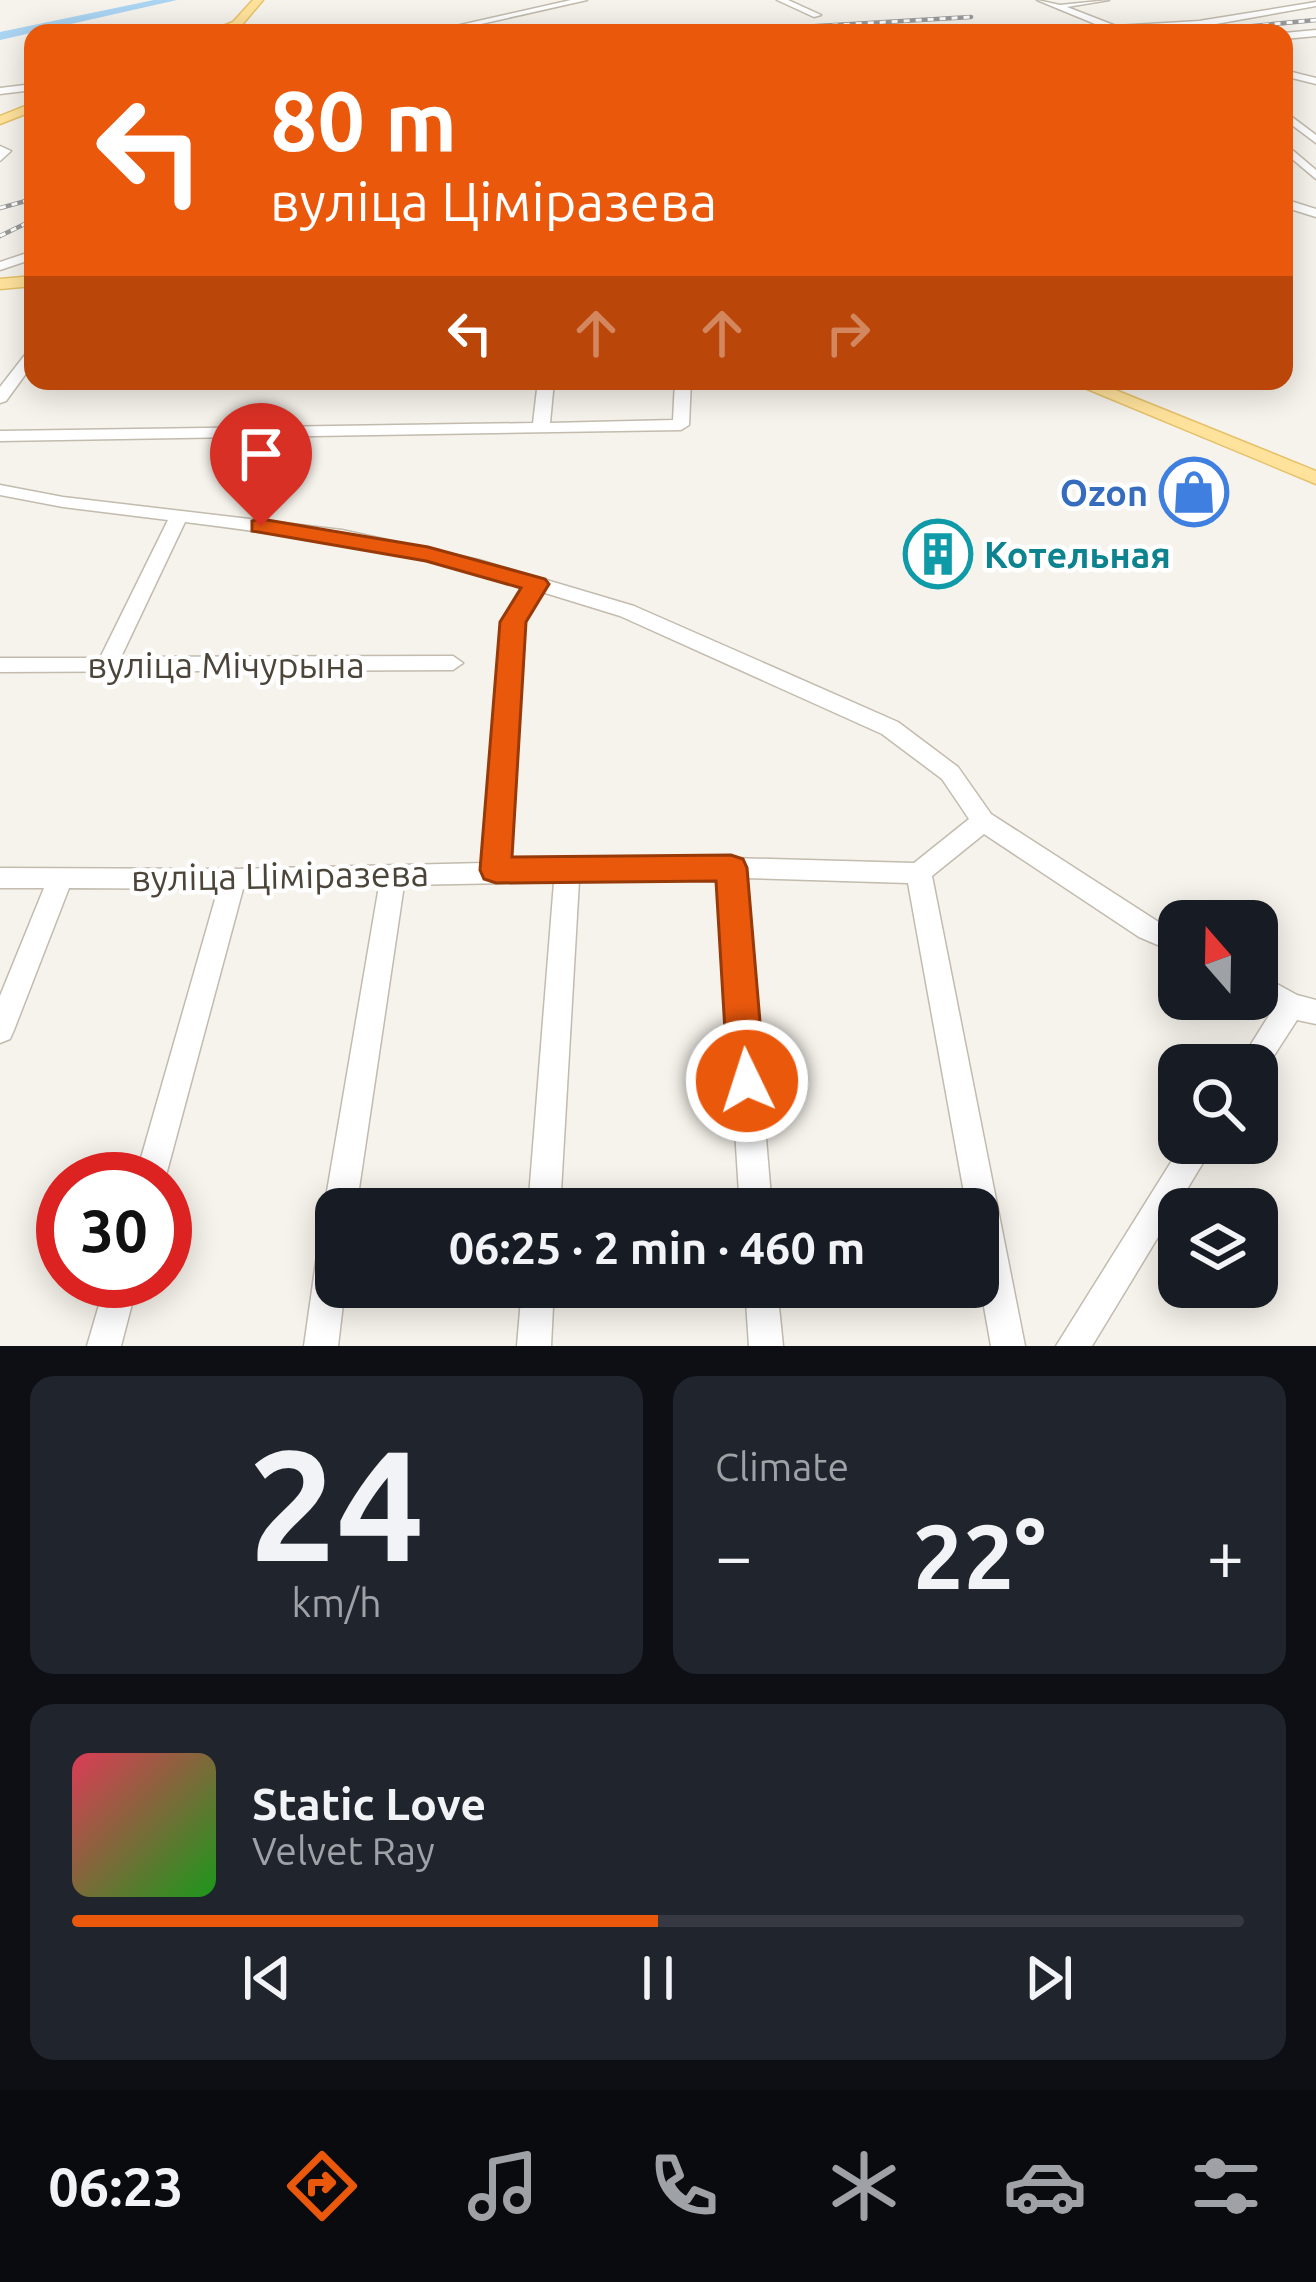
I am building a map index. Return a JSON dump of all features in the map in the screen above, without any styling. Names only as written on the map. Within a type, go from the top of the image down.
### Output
[{"type":"main road","points":[[1099,390],[1316,478]]},
{"type":"street","points":[[471,24],[583,0]]},
{"type":"street","points":[[781,0],[817,15]]},
{"type":"street","points":[[1041,0],[1103,24]]},
{"type":"street","points":[[1058,6],[1105,0]]},
{"type":"street","points":[[1304,0],[1316,4]]},
{"type":"street","points":[[1195,24],[1316,4]]},
{"type":"street","points":[[0,398],[24,365]]},
{"type":"street","points":[[541,428],[545,390]]},
{"type":"street","points":[[0,436],[681,425],[683,390]]},
{"type":"street","points":[[0,490],[342,536],[472,564],[627,611],[890,728],[950,773],[983,820],[1158,934]]},
{"type":"street","points":[[107,664],[179,516]]},
{"type":"street","points":[[496,870],[513,622],[536,584]]},
{"type":"street","name":"вуліца Мічурына","points":[[3,671],[107,664],[452,662]]},
{"type":"street","points":[[983,820],[919,873],[1008,1346]]},
{"type":"street","points":[[731,868],[754,1188]]},
{"type":"street","name":"вуліца Ціміразева","points":[[0,878],[233,879],[731,868],[919,873]]},
{"type":"street","points":[[545,1188],[567,870]]},
{"type":"street","points":[[343,1188],[393,874]]},
{"type":"street","points":[[0,1030],[62,878]]},
{"type":"street","points":[[157,1152],[233,879]]},
{"type":"street","points":[[1272,1044],[1304,1009]]},
{"type":"street","points":[[1073,1346],[1187,1164]]},
{"type":"street","points":[[104,1346],[115,1308]]},
{"type":"street","points":[[321,1346],[326,1308]]},
{"type":"street","points":[[534,1346],[537,1308]]},
{"type":"street","points":[[763,1308],[766,1346]]},
{"type":"building","name":"Котельная","points":[[908,546],[965,547],[969,562],[933,562],[937,576],[915,576]]},
{"type":"waterway","points":[[57,24],[171,0]]},
{"type":"waterway","points":[[0,36],[24,31]]},
{"type":"railway","points":[[852,24],[971,17]]},
{"type":"railway","points":[[1274,24],[1316,20]]},
{"type":"railway","points":[[0,208],[24,201]]},
{"type":"railway","points":[[0,236],[24,224]]},
{"type":"place","name":"Ozon","points":[[1194,492]]},
{"type":"place","name":"Котельная","points":[[938,554]]},
{"type":"route","points":[[261,526],[428,554],[536,584],[513,622],[496,870],[731,868],[747,1081]]}]
